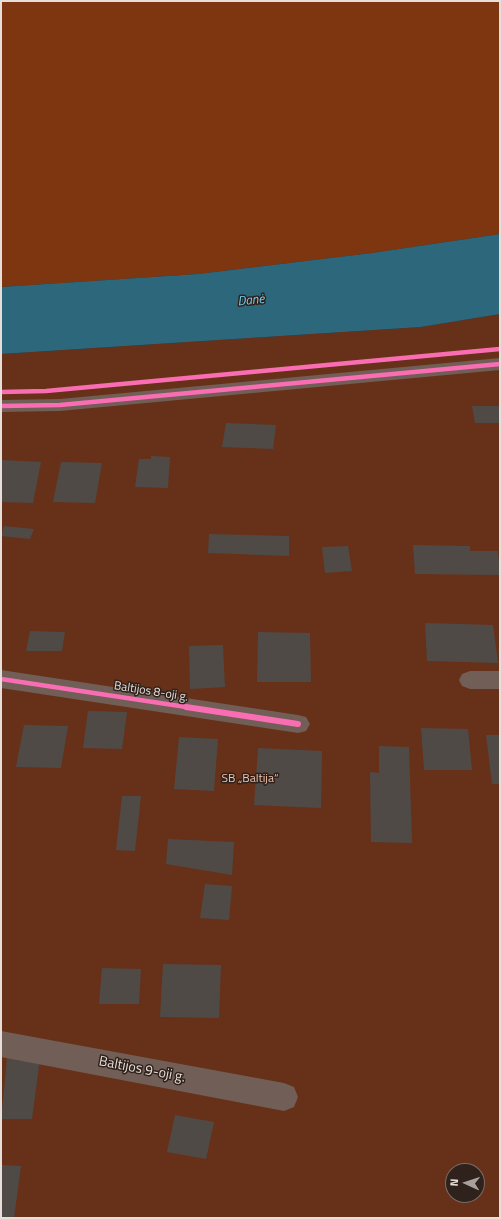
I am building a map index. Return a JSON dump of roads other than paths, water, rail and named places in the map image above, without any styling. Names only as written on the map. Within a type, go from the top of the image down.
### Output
[{"type":"street","points":[[1,406],[60,405],[500,364]]},
{"type":"street","name":"Baltijos 8-oji g.","points":[[1,679],[298,724]]},
{"type":"street","points":[[470,680],[500,680]]},
{"type":"street","name":"Baltijos 9-oji g.","points":[[1,1044],[284,1097]]},
{"type":"water","name":"Danė","points":[[500,234],[500,314],[421,327],[1,354],[1,287],[198,274],[372,253]]},
{"type":"park label","name":"SB „Baltija“","points":[[250,779]]}]
